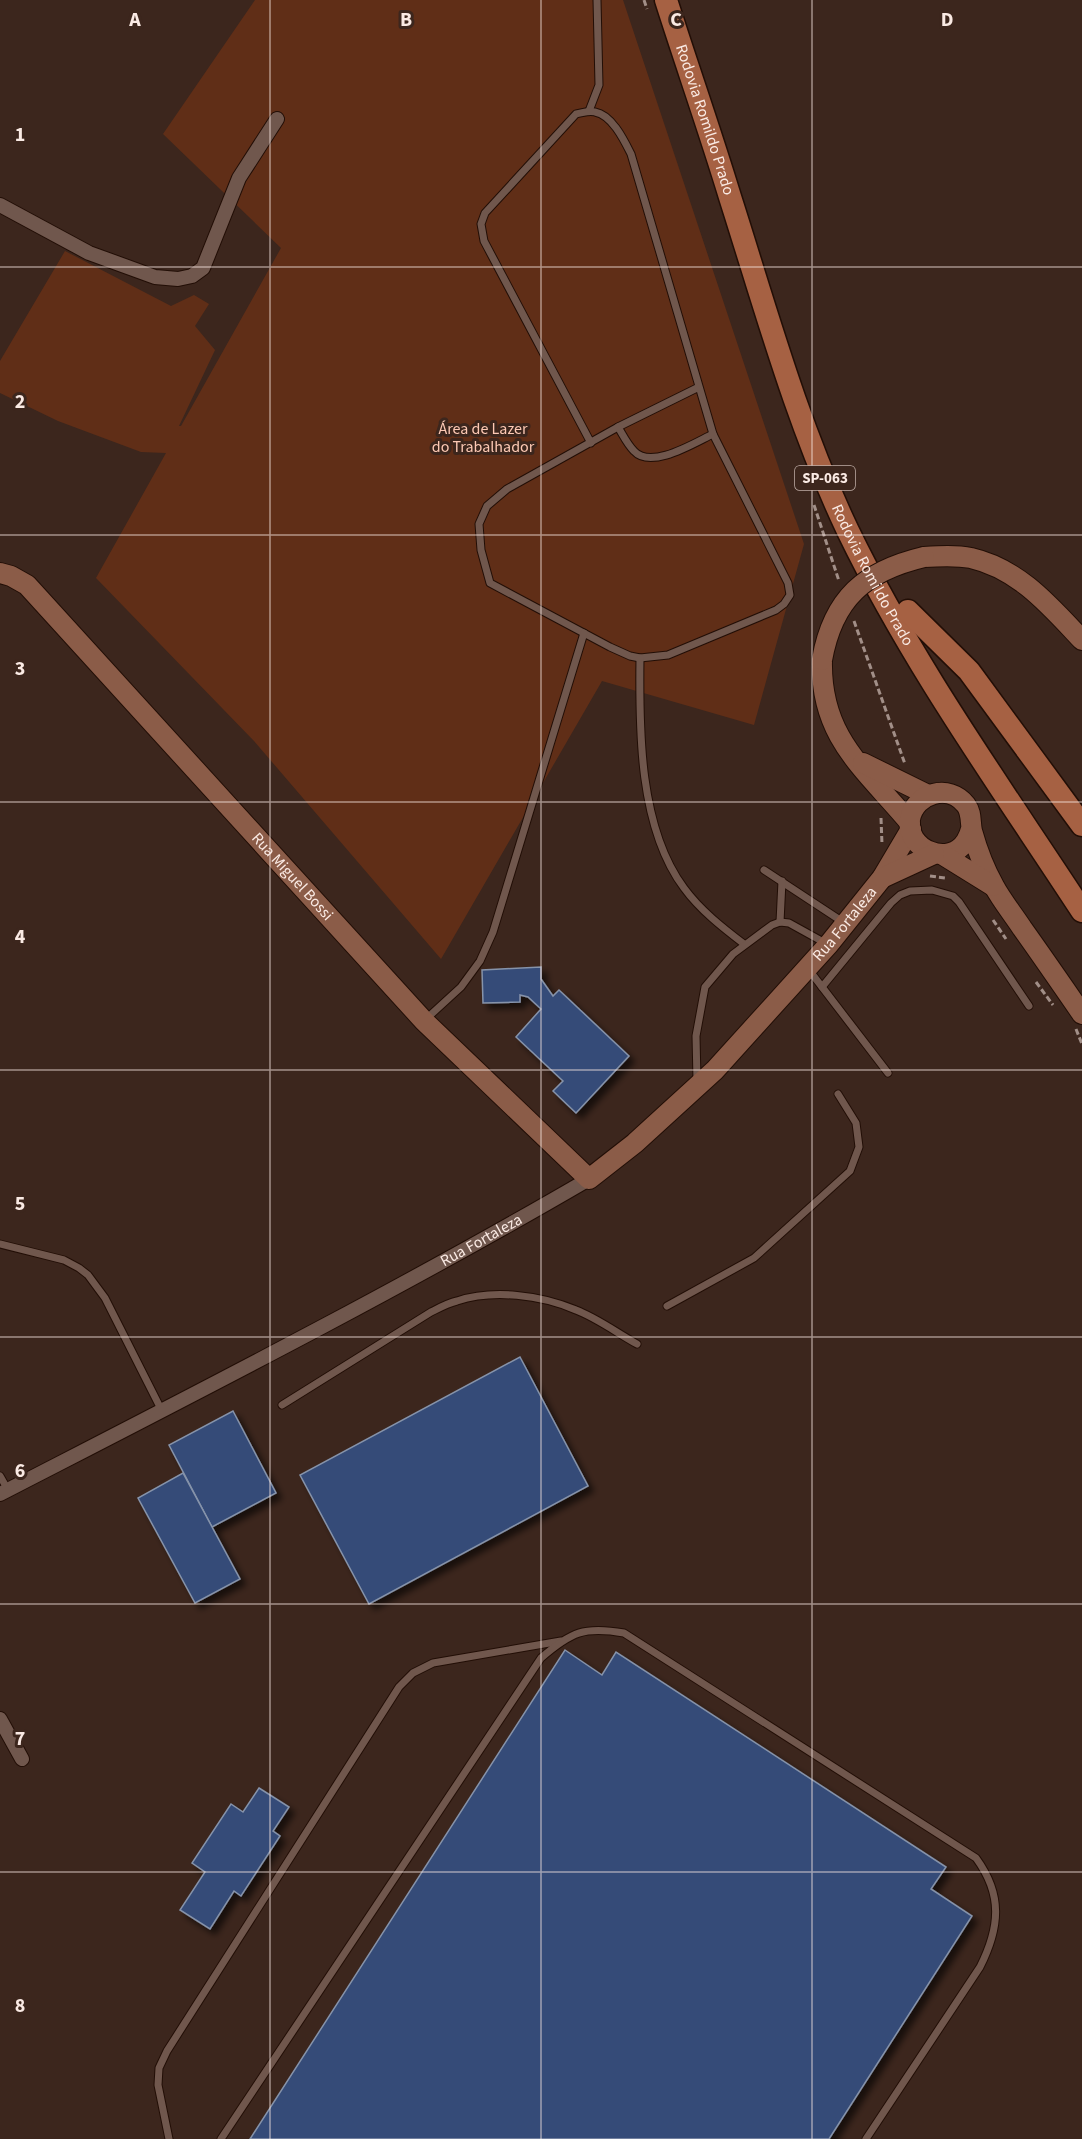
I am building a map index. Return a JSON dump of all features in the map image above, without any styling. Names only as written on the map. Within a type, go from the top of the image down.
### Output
[{"type":"main road","name":"Rodovia Romildo Prado","points":[[666,0],[807,438],[848,531],[888,608],[934,686],[1082,911]]},
{"type":"main road","name":"Rodovia Romildo Prado","points":[[678,0],[817,434],[857,525],[1026,810],[1082,895]]},
{"type":"main road","points":[[993,886],[939,854],[927,851],[916,841],[910,826],[838,736],[826,708],[821,684],[826,635],[847,599],[863,583],[879,572],[900,563],[924,557],[950,556],[971,558],[999,568],[1040,595],[1082,640]]},
{"type":"main road","name":"Rua Miguel Bossi","points":[[0,573],[27,585],[49,607],[424,1021],[589,1179]]},
{"type":"main road","points":[[908,611],[969,671],[1082,825]]},
{"type":"main road","points":[[855,760],[928,795]]},
{"type":"main road","points":[[910,826],[917,804],[928,795],[944,793],[960,799],[970,812],[971,829],[993,886],[1082,1014]]},
{"type":"main road","name":"Rua Fortaleza","points":[[589,1179],[634,1143],[715,1070],[828,945],[882,878],[910,826]]},
{"type":"main road","points":[[939,854],[958,849],[966,842],[971,829]]},
{"type":"main road","name":"Rua Fortaleza","points":[[882,878],[939,854]]},
{"type":"street","points":[[0,205],[89,254],[155,277],[178,279],[192,276],[203,268],[239,178],[277,119]]},
{"type":"street","name":"Rua Fortaleza","points":[[4,1492],[288,1346],[460,1253],[589,1179]]},
{"type":"street","points":[[2,1726],[22,1759]]},
{"type":"lane","points":[[589,111],[599,85],[597,0]]},
{"type":"lane","points":[[591,443],[484,241],[481,224],[485,213],[576,114],[589,111],[598,112],[620,131],[631,154],[713,434],[788,584],[790,595],[776,610],[755,619],[668,655],[640,658],[630,656],[584,633],[490,583],[481,550],[480,524],[487,506],[507,489],[591,443],[618,427],[699,387]]},
{"type":"lane","points":[[618,427],[635,452],[646,458],[661,457],[713,434]]},
{"type":"lane","points":[[424,1021],[461,987],[480,961],[493,932],[584,633]]},
{"type":"lane","points":[[640,658],[646,795],[661,847],[683,888],[714,921],[744,944]]},
{"type":"lane","points":[[764,870],[845,924]]},
{"type":"lane","points":[[780,922],[782,881]]},
{"type":"lane","points":[[822,987],[891,903],[910,891],[932,890],[953,896],[959,902],[1029,1006]]},
{"type":"lane","points":[[697,1085],[696,1036],[705,987],[733,954],[744,944],[780,922],[789,923],[828,945]]},
{"type":"lane","points":[[807,968],[888,1073]]},
{"type":"lane","points":[[667,1306],[754,1258],[850,1171],[859,1147],[856,1123],[838,1094]]},
{"type":"lane","points":[[0,1244],[64,1260],[88,1275],[105,1298],[162,1411]]},
{"type":"lane","points":[[282,1405],[431,1312],[457,1301],[481,1296],[513,1295],[548,1301],[576,1310],[637,1344]]},
{"type":"lane","points":[[0,1476],[4,1492]]},
{"type":"lane","points":[[221,2139],[541,1658],[561,1641],[579,1632],[601,1629],[624,1633],[976,1858],[988,1874],[995,1899],[996,1922],[991,1944],[980,1967],[866,2139]]},
{"type":"lane","points":[[169,2139],[158,2085],[159,2068],[167,2051],[399,1687],[413,1673],[434,1663],[561,1641]]},
{"type":"green space","name":"Área de Lazer do Trabalhador","points":[[255,0],[623,0],[804,544],[754,725],[602,681],[441,959],[254,741],[96,578],[166,453],[141,452],[58,421],[0,393],[0,361],[65,251],[171,306],[194,295],[209,304],[195,326],[215,350],[179,426],[181,426],[281,248],[163,134]]},
{"type":"building","points":[[541,967],[541,979],[553,996],[559,990],[629,1056],[576,1113],[553,1091],[563,1081],[516,1037],[541,1009],[528,997],[520,995],[520,1002],[483,1003],[482,970]]},
{"type":"building","points":[[520,1357],[588,1486],[369,1604],[300,1475]]},
{"type":"building","points":[[233,1411],[276,1493],[212,1527],[169,1445]]},
{"type":"building","points":[[183,1473],[240,1579],[195,1603],[138,1498]]},
{"type":"building","points":[[565,1650],[602,1675],[616,1652],[946,1867],[931,1889],[972,1916],[829,2139],[250,2139]]},
{"type":"building","points":[[259,1788],[289,1807],[273,1831],[280,1836],[241,1896],[234,1891],[210,1929],[180,1910],[205,1872],[192,1863],[231,1804],[243,1812]]}]
